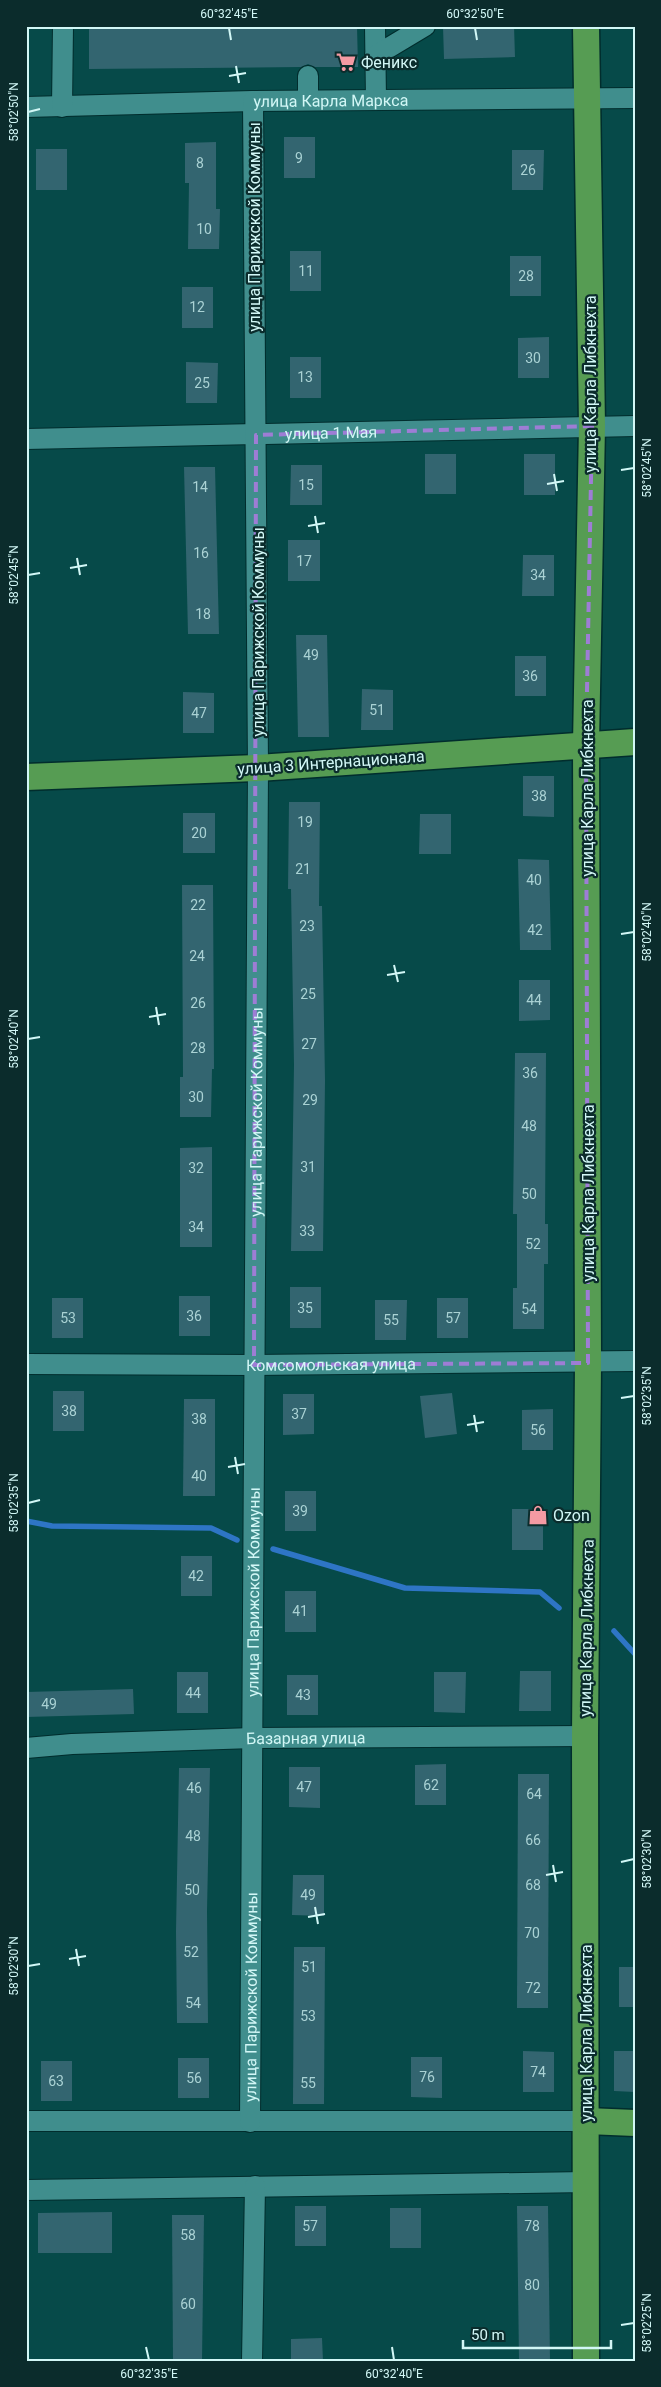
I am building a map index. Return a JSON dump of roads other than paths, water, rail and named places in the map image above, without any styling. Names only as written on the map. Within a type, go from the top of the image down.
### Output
[{"type":"main road","name":"улица Карла Либкнехта","points":[[586,26],[592,426],[586,744],[588,1363],[585,1736],[586,2361]]},
{"type":"main road","name":"улица 3 Интернационала","points":[[26,777],[258,768],[635,742]]},
{"type":"main road","points":[[587,2121],[635,2122]]},
{"type":"street","points":[[62,106],[63,26]]},
{"type":"street","points":[[375,26],[376,100]]},
{"type":"street","points":[[375,56],[425,26]]},
{"type":"street","points":[[308,76],[308,100]]},
{"type":"street","name":"улица Карла Маркса","points":[[26,107],[308,100],[635,98]]},
{"type":"street","name":"улица Парижской Коммуны","points":[[250,2122],[258,768],[253,101]]},
{"type":"street","name":"улица 1 Мая","points":[[26,439],[635,426]]},
{"type":"street","name":"Комсомольская улица","points":[[26,1364],[254,1365],[635,1362]]},
{"type":"street","name":"Базарная улица","points":[[26,1748],[72,1744],[253,1738],[585,1736]]},
{"type":"street","points":[[26,2121],[587,2121]]},
{"type":"street","points":[[26,2190],[586,2182]]},
{"type":"street","points":[[252,2361],[255,2186]]},
{"type":"waterway","points":[[26,1521],[52,1526],[211,1528],[237,1540]]},
{"type":"waterway","points":[[273,1549],[405,1588],[540,1592],[559,1608]]},
{"type":"waterway","points":[[614,1631],[635,1654]]},
{"type":"place","name":"Феникс","points":[[346,62]]},
{"type":"place","name":"Ozon","points":[[538,1515]]}]
